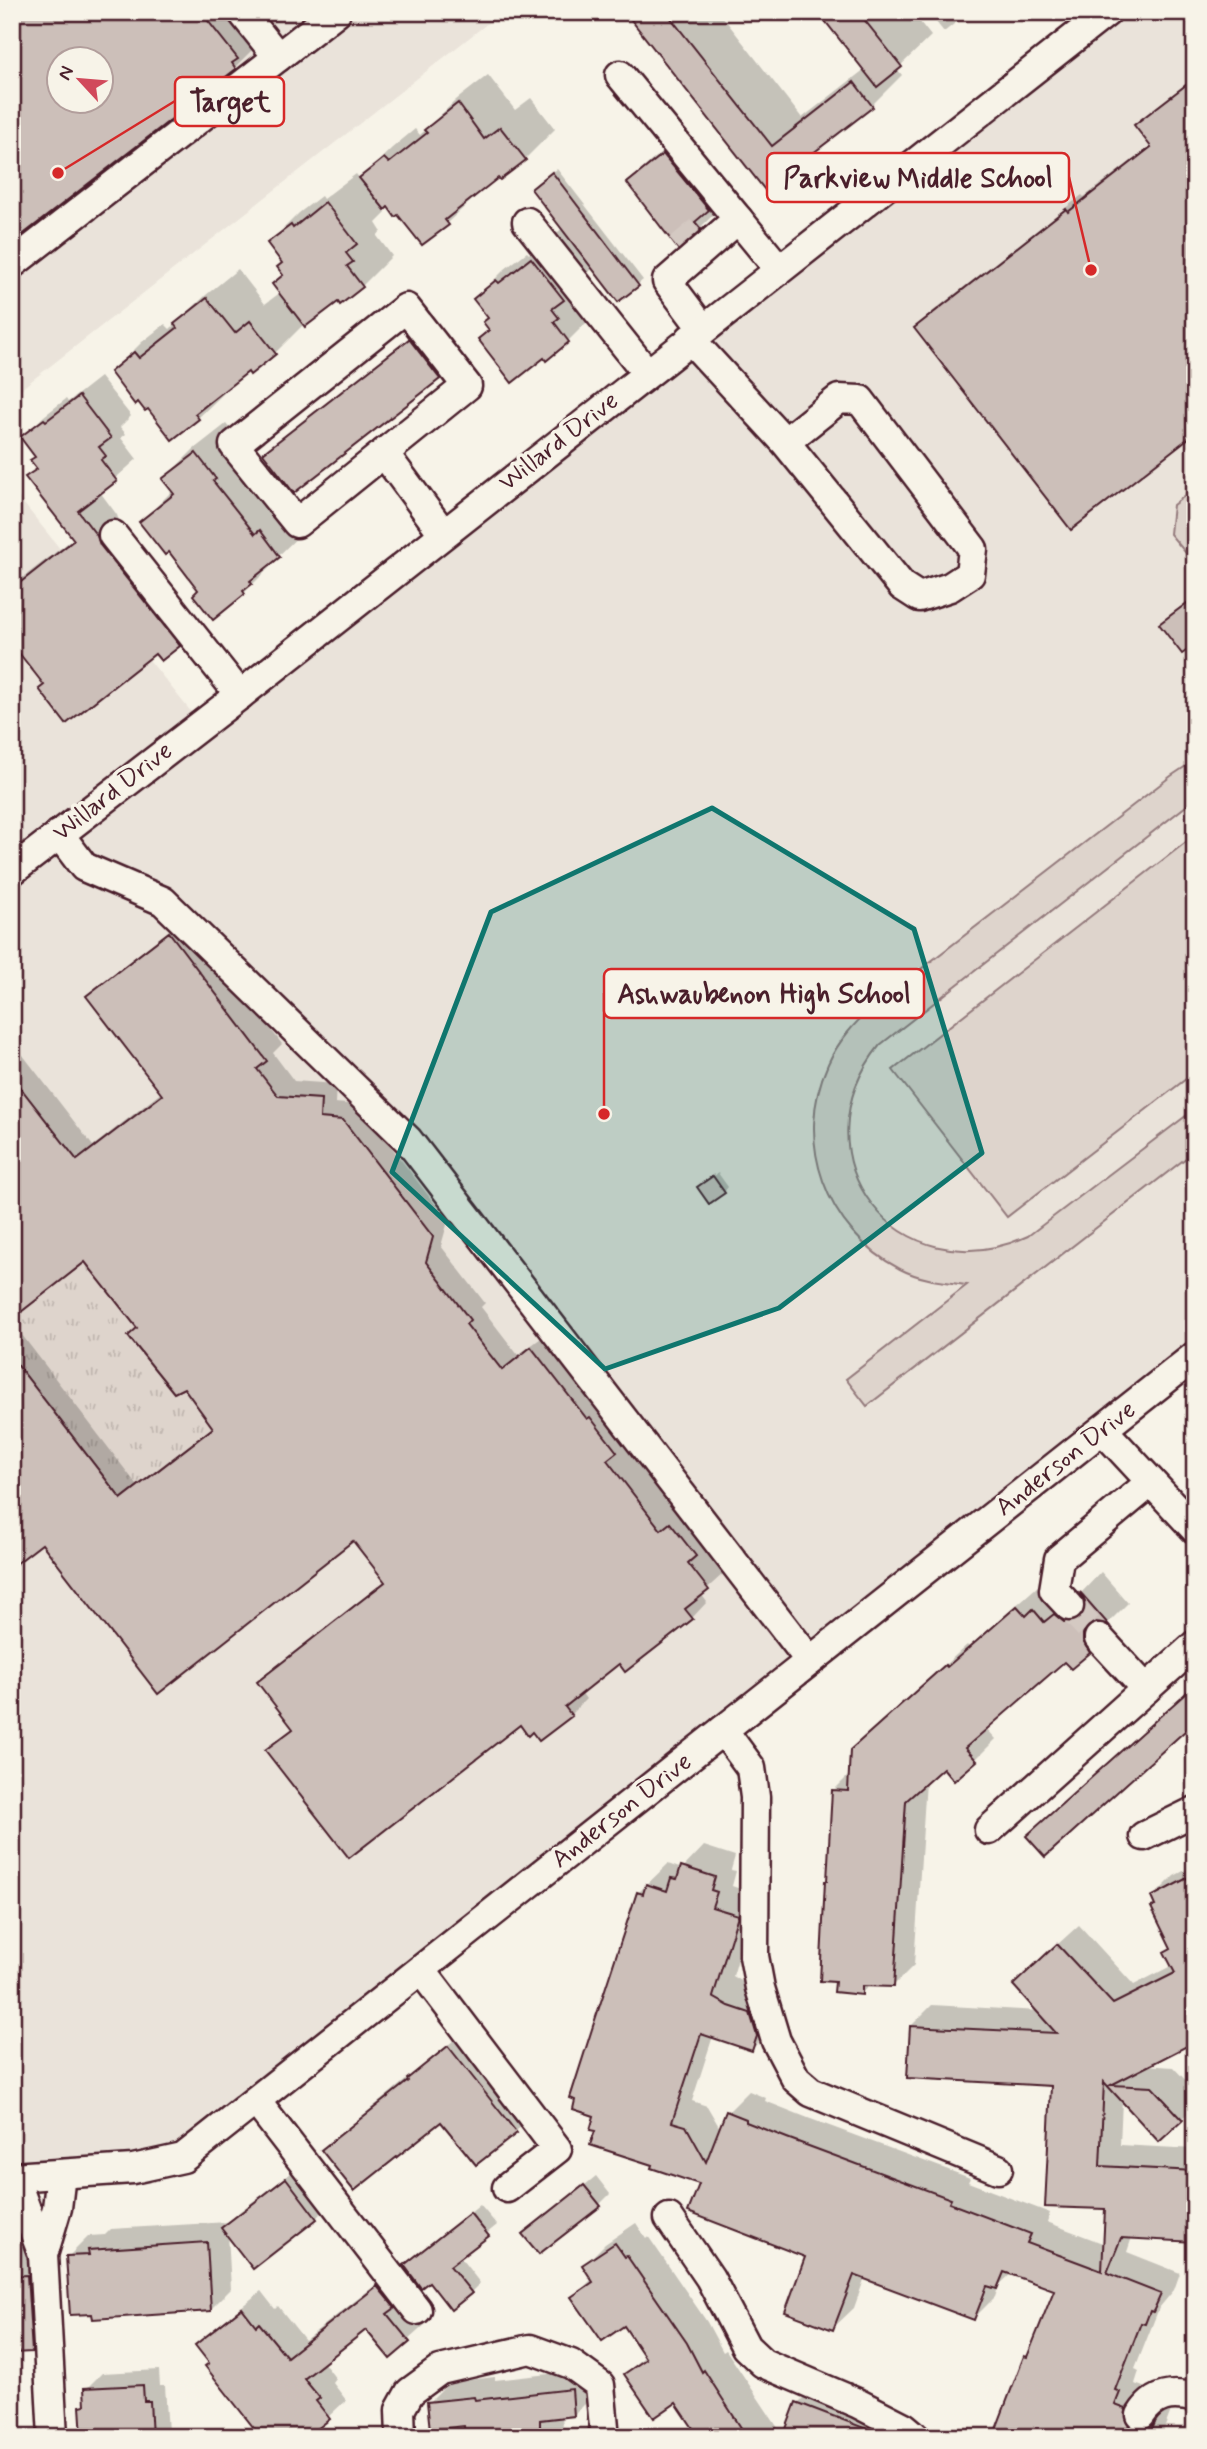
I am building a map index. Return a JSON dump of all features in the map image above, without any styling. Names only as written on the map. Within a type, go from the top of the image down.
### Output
[{"type":"street","points":[[242,12],[278,57]]},
{"type":"street","points":[[12,264],[336,12]]},
{"type":"street","name":"Willard Drive","points":[[12,871],[240,695],[1107,12]]},
{"type":"street","points":[[620,75],[722,226],[779,269]]},
{"type":"street","points":[[527,222],[647,373]]},
{"type":"street","points":[[722,226],[668,266],[697,334],[902,586],[919,597],[950,587],[970,574],[973,549],[860,400],[839,399],[785,442]]},
{"type":"street","points":[[405,308],[467,386],[384,453],[296,523],[234,445],[405,308]]},
{"type":"street","points":[[384,453],[443,533]]},
{"type":"street","points":[[113,535],[240,695]]},
{"type":"street","points":[[59,834],[84,867],[163,901],[408,1140],[810,1661]]},
{"type":"street","name":"Anderson Drive","points":[[13,2177],[133,2169],[183,2158],[1195,1356]]},
{"type":"street","points":[[1102,1430],[1195,1529]]},
{"type":"street","points":[[1069,1606],[1054,1590],[1059,1559],[1151,1482]]},
{"type":"street","points":[[1099,1637],[1146,1689]]},
{"type":"street","points":[[989,1830],[1195,1644]]},
{"type":"street","points":[[723,1730],[751,1768],[755,1797],[754,1956],[776,2041],[796,2079],[811,2092],[998,2169]]},
{"type":"street","points":[[1144,1836],[1195,1811]]},
{"type":"street","points":[[421,1970],[556,2149],[507,2188]]},
{"type":"street","points":[[256,2101],[417,2310]]},
{"type":"street","points":[[43,2255],[57,2208],[61,2174]]},
{"type":"street","points":[[13,2177],[43,2255],[53,2437]]},
{"type":"street","points":[[669,2218],[710,2278],[746,2347],[763,2363],[857,2403],[904,2427],[916,2437]]},
{"type":"street","points":[[401,2437],[400,2410],[410,2392],[440,2370],[530,2349],[571,2364],[600,2385],[604,2437]]},
{"type":"street","points":[[1142,2415],[1147,2405],[1161,2396],[1178,2393],[1195,2398]]},
{"type":"highlighted area","points":[[712,808],[914,929],[982,1153],[779,1308],[605,1369],[392,1172],[491,912]]},
{"type":"shaded area","points":[[12,12],[502,12],[12,396]]},
{"type":"shaded area","points":[[1107,12],[1195,12],[1195,1356],[183,2158],[12,2177],[12,489],[200,723]]},
{"type":"green space","points":[[1195,488],[1195,564],[1170,534],[1173,505]]},
{"type":"green space","points":[[1195,760],[1195,799],[880,1045],[855,1087],[847,1130],[853,1170],[872,1204],[901,1231],[938,1247],[981,1249],[1028,1236],[1195,1109],[1195,1151],[867,1406],[846,1379],[967,1285],[924,1278],[900,1269],[874,1252],[853,1232],[835,1208],[823,1181],[816,1153],[814,1123],[818,1093],[832,1056],[848,1033],[873,1006]]},
{"type":"green space","points":[[1195,835],[1195,1072],[1007,1217],[893,1070]]},
{"type":"green space","points":[[85,1262],[137,1328],[128,1336],[174,1393],[184,1388],[213,1428],[121,1499],[12,1358],[12,1319]]},
{"type":"building","points":[[12,12],[201,12],[238,59],[232,63],[236,69],[12,243]]},
{"type":"building","points":[[625,12],[666,12],[772,146],[854,82],[873,107],[765,190]]},
{"type":"building","points":[[818,12],[858,12],[902,67],[877,87]]},
{"type":"building","points":[[1195,78],[1195,433],[1071,530],[914,328],[1066,209],[1068,212],[1151,147],[1134,125]]},
{"type":"building","points":[[458,103],[484,139],[500,127],[526,160],[500,180],[498,178],[445,220],[449,225],[422,245],[398,215],[395,217],[388,207],[385,210],[359,178],[384,158],[389,163],[427,133],[424,130]]},
{"type":"building","points":[[663,154],[709,210],[695,222],[701,229],[678,249],[627,183]]},
{"type":"building","points":[[552,172],[639,286],[618,302],[531,189]]},
{"type":"building","points":[[325,202],[357,244],[346,253],[353,262],[347,266],[363,287],[305,327],[272,284],[283,275],[277,267],[282,263],[267,243],[291,225],[293,228]]},
{"type":"building","points":[[531,258],[564,300],[552,309],[559,318],[554,322],[569,342],[512,383],[478,339],[489,330],[483,322],[488,318],[473,299],[496,280],[499,283]]},
{"type":"building","points":[[207,298],[235,333],[250,321],[276,354],[250,375],[248,372],[195,414],[199,419],[172,440],[148,409],[145,411],[138,402],[135,405],[110,372],[134,352],[139,358],[177,328],[174,324]]},
{"type":"building","points":[[409,339],[440,379],[294,493],[263,453]]},
{"type":"building","points":[[79,396],[111,438],[99,447],[106,456],[101,460],[117,481],[78,511],[97,536],[100,545],[180,646],[161,661],[155,654],[66,724],[39,689],[44,685],[12,644],[12,589],[74,540],[25,477],[37,469],[30,460],[35,457],[20,437]]},
{"type":"building","points":[[196,453],[216,479],[213,481],[255,534],[260,530],[280,557],[250,581],[252,584],[243,591],[245,594],[213,620],[193,595],[198,590],[169,552],[165,555],[139,522],[174,494],[162,479]]},
{"type":"building","points":[[1195,597],[1195,645],[1182,654],[1159,624]]},
{"type":"building","points":[[169,932],[267,1061],[257,1069],[278,1096],[321,1099],[320,1118],[343,1120],[433,1237],[426,1262],[470,1320],[466,1324],[502,1370],[531,1347],[587,1419],[590,1417],[617,1452],[607,1460],[661,1530],[670,1523],[696,1556],[688,1563],[709,1590],[685,1609],[693,1619],[625,1672],[619,1664],[565,1707],[572,1716],[539,1741],[532,1732],[528,1736],[520,1725],[349,1858],[265,1750],[293,1729],[257,1682],[385,1582],[353,1541],[158,1694],[42,1544],[12,1567],[12,1358],[121,1499],[213,1428],[184,1388],[174,1393],[128,1336],[137,1328],[85,1262],[12,1319],[12,1077],[77,1160],[162,1095],[86,996]]},
{"type":"building","points":[[713,1176],[725,1193],[709,1204],[697,1187]]},
{"type":"building","points":[[1080,1592],[1109,1625],[1096,1622],[1087,1626],[1083,1641],[1090,1653],[1071,1669],[1064,1662],[965,1748],[977,1761],[954,1781],[943,1768],[906,1801],[894,1987],[862,1986],[862,1995],[834,1992],[835,1982],[820,1981],[825,1881],[832,1790],[848,1791],[850,1750],[945,1665],[947,1667],[1017,1606],[1026,1616],[1033,1609],[1044,1622],[1054,1614],[1064,1622],[1072,1622],[1080,1619],[1085,1610],[1085,1602]]},
{"type":"building","points":[[1195,1685],[1195,1722],[1045,1857],[1026,1836]]},
{"type":"building","points":[[681,1866],[715,1877],[711,1890],[717,1892],[712,1907],[738,1915],[713,1997],[750,2013],[757,2036],[752,2051],[701,2034],[672,2122],[686,2126],[706,2162],[726,2111],[746,2119],[746,2122],[951,2199],[949,2203],[1031,2234],[1027,2243],[1102,2271],[1105,2209],[1045,2207],[1051,2086],[907,2078],[910,2026],[1056,2033],[1013,1985],[1057,1944],[1113,2004],[1175,1973],[1164,1952],[1171,1948],[1151,1907],[1155,1906],[1151,1897],[1195,1874],[1195,2042],[1111,2085],[1152,2087],[1183,2120],[1159,2142],[1104,2082],[1100,2166],[1195,2171],[1195,2242],[1121,2238],[1107,2273],[1161,2294],[1145,2324],[1141,2323],[1115,2390],[1120,2392],[1115,2405],[1126,2409],[1126,2421],[1131,2428],[1140,2432],[1154,2425],[1149,2437],[993,2437],[1024,2356],[1027,2357],[1054,2290],[1004,2272],[997,2289],[987,2286],[974,2320],[854,2275],[833,2330],[785,2312],[805,2257],[688,2212],[699,2184],[590,2145],[595,2131],[590,2130],[594,2116],[573,2109],[575,2100],[570,2098],[592,2029],[637,1892],[643,1894],[646,1884],[667,1891],[671,1878],[677,1879]]},
{"type":"building","points":[[448,2046],[517,2133],[476,2165],[441,2122],[354,2191],[321,2150]]},
{"type":"building","points":[[286,2178],[317,2219],[253,2269],[221,2228]]},
{"type":"building","points":[[584,2185],[601,2206],[539,2254],[522,2234]]},
{"type":"building","points":[[470,2213],[489,2236],[450,2266],[472,2293],[451,2310],[429,2282],[421,2288],[404,2265]]},
{"type":"building","points":[[207,2242],[211,2311],[93,2319],[92,2314],[70,2315],[66,2256],[89,2255],[88,2250]]},
{"type":"building","points":[[615,2243],[625,2257],[627,2256],[687,2343],[702,2372],[704,2370],[747,2437],[699,2437],[676,2403],[654,2418],[624,2374],[646,2359],[624,2326],[602,2341],[571,2297],[593,2282],[582,2265]]},
{"type":"building","points":[[27,2275],[32,2352],[12,2353],[12,2276]]},
{"type":"building","points":[[377,2286],[395,2308],[387,2314],[410,2342],[390,2359],[366,2330],[304,2379],[320,2398],[316,2401],[330,2419],[307,2437],[261,2437],[205,2366],[209,2363],[195,2345],[242,2308],[256,2326],[259,2323],[287,2357]]},
{"type":"building","points":[[143,2385],[144,2401],[150,2401],[152,2437],[82,2437],[80,2406],[85,2405],[84,2388]]},
{"type":"building","points":[[572,2389],[574,2416],[540,2420],[540,2429],[530,2430],[530,2437],[465,2436],[464,2426],[430,2430],[427,2402],[474,2397],[475,2400]]},
{"type":"building","points":[[796,2402],[883,2437],[807,2437],[786,2429]]},
{"type":"tunnel","points":[[678,249],[701,230]]},
{"type":"tunnel","points":[[1069,1606],[1099,1638]]},
{"type":"tunnel","points":[[1133,2437],[1141,2415]]},
{"type":"place","name":"Target","points":[[58,173]]},
{"type":"place","name":"Parkview Middle School","points":[[1091,270]]},
{"type":"place","name":"Ashwaubenon High School","points":[[604,1114]]}]
